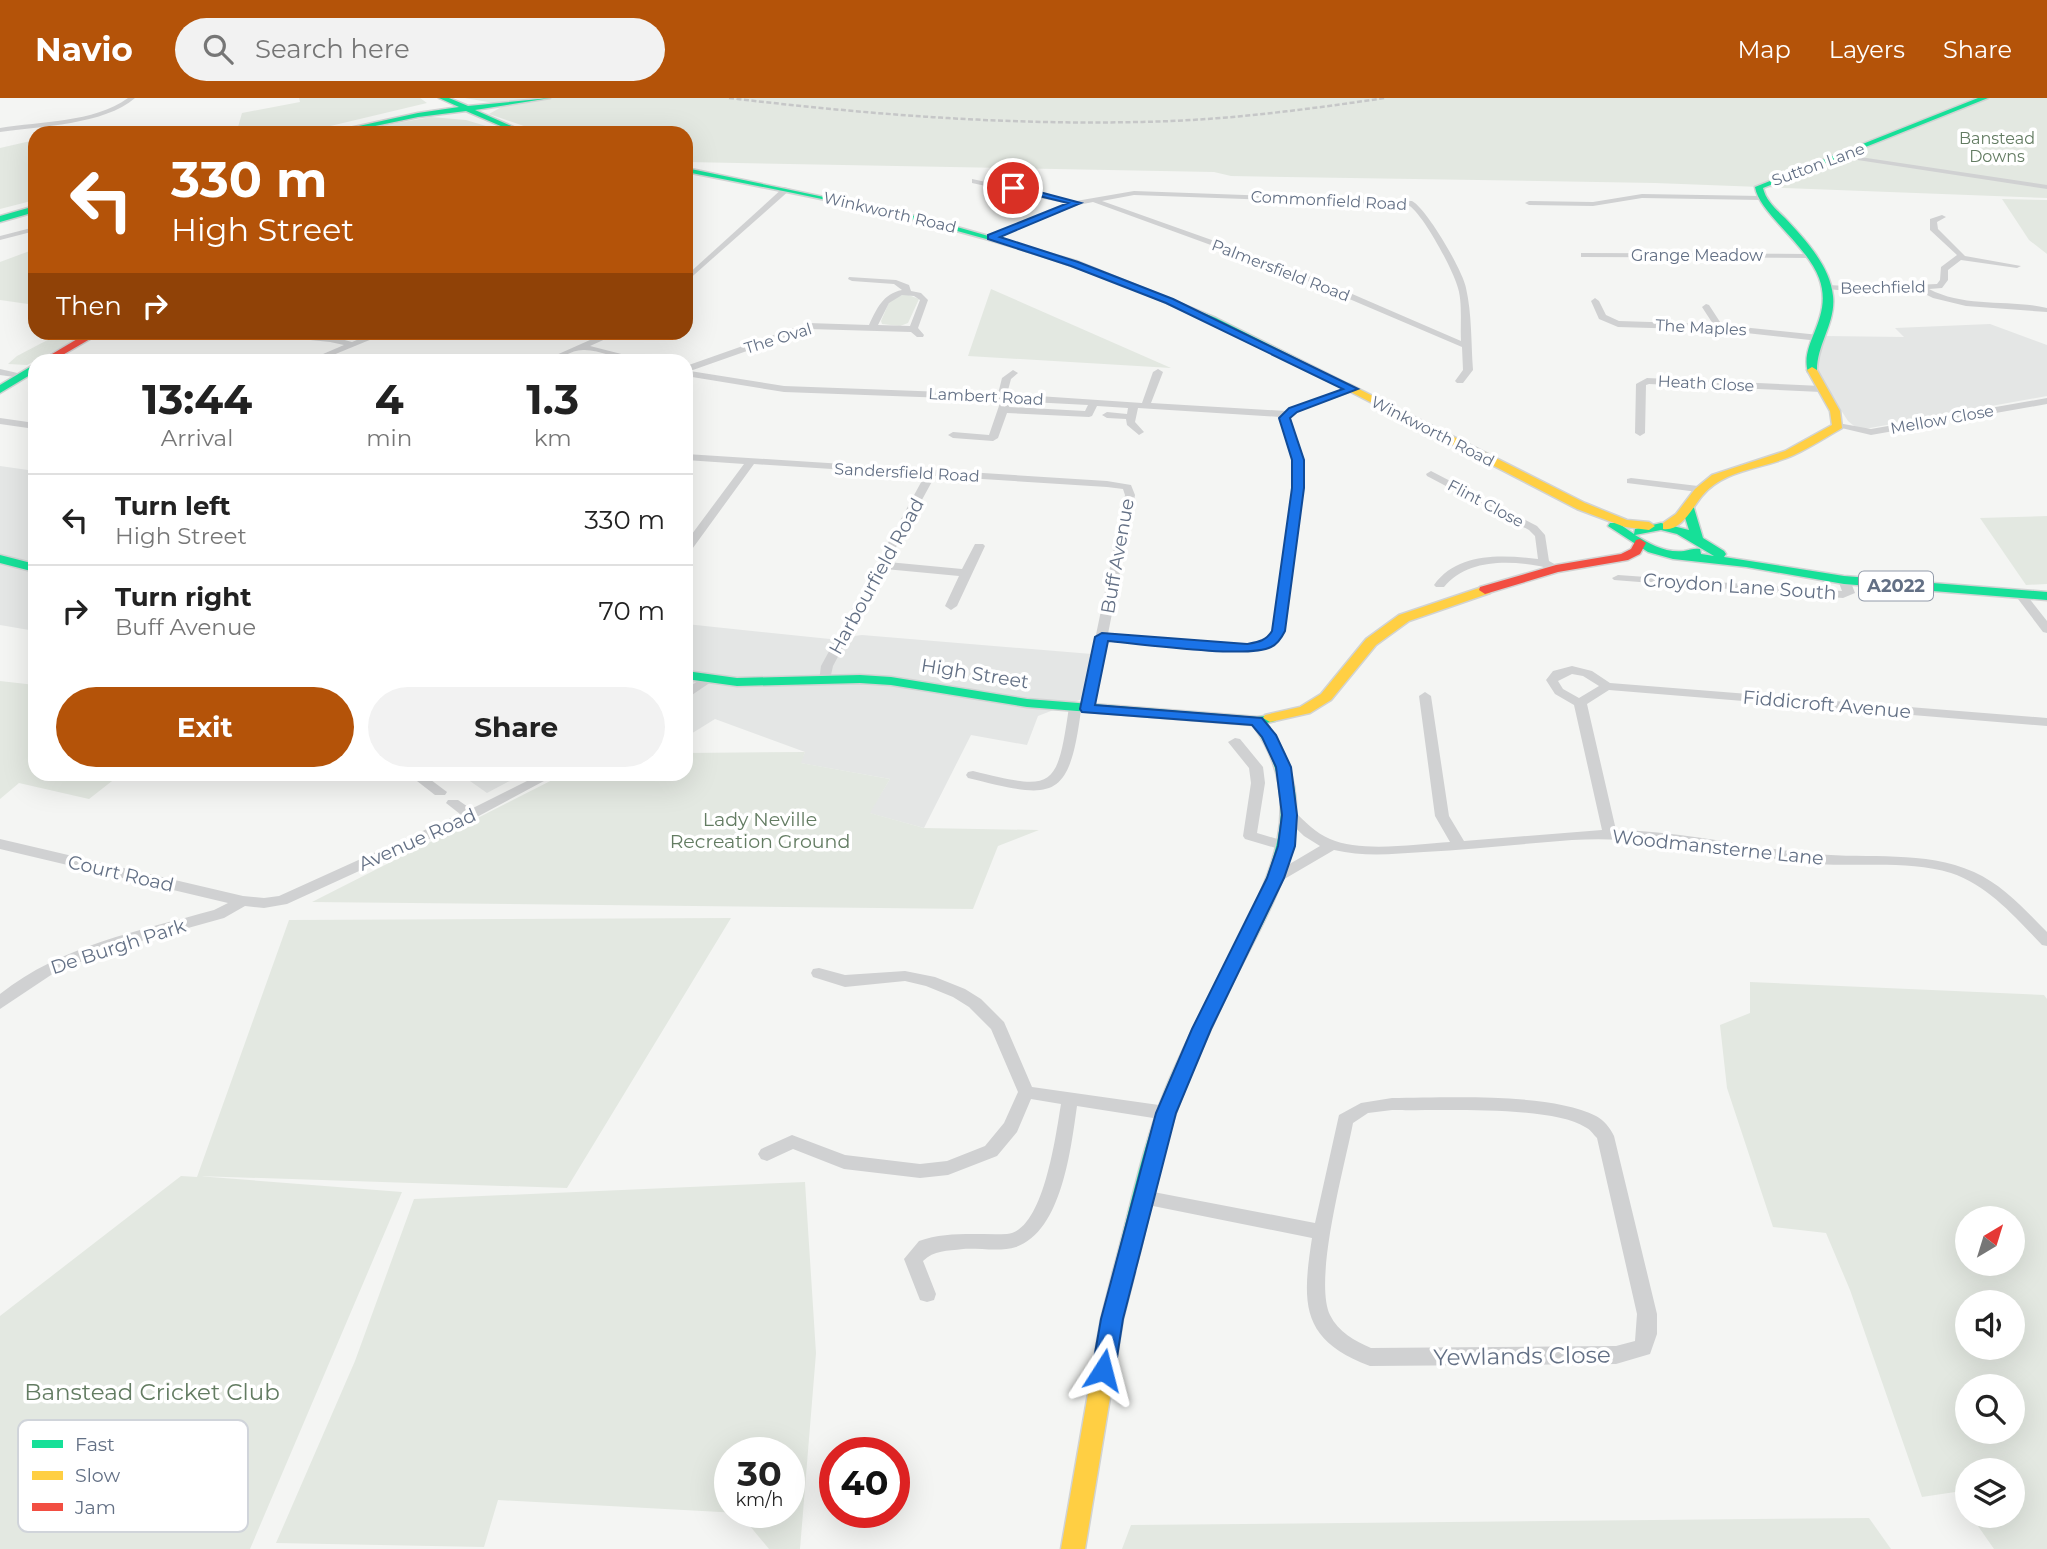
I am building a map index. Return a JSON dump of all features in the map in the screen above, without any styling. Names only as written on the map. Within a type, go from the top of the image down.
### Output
[{"type":"main road","points":[[351,126],[458,105],[547,98]]},
{"type":"main road","name":"Sutton Lane","points":[[1828,287],[1809,256],[1761,198],[1758,192],[1762,185],[1984,98]]},
{"type":"main road","points":[[412,114],[458,105],[504,126]]},
{"type":"main road","points":[[355,126],[362,124]]},
{"type":"main road","name":"Winkworth Road","points":[[693,171],[885,208],[992,237],[1075,264],[1170,301],[1353,389],[1581,506],[1651,551],[1676,556]]},
{"type":"main road","points":[[0,216],[28,209]]},
{"type":"main road","points":[[1667,526],[1677,521],[1698,489],[1714,477],[1762,462],[1824,436],[1838,426],[1836,414],[1813,373],[1811,359],[1828,313],[1828,287]]},
{"type":"main road","points":[[58,354],[83,340]]},
{"type":"main road","points":[[0,390],[28,371]]},
{"type":"main road","name":"Winkworth Road","points":[[1581,506],[1625,523],[1667,526]]},
{"type":"main road","points":[[1073,1549],[1112,1319],[1166,1113],[1202,1029],[1276,878],[1286,846],[1290,815],[1283,767],[1269,735],[1257,721],[1305,710],[1326,697],[1371,642],[1404,618],[1443,603],[1550,566],[1695,553],[1699,540],[1688,508]]},
{"type":"main road","points":[[1608,561],[1630,554],[1638,541],[1640,530],[1649,526]]},
{"type":"main road","points":[[1667,526],[1699,540]]},
{"type":"main road","name":"A2022","points":[[1699,540],[1722,555],[1746,563]]},
{"type":"main road","name":"A2022","points":[[1676,556],[1746,563],[1844,580],[2047,596]]},
{"type":"main road","points":[[0,559],[28,566]]},
{"type":"main road","name":"High Street","points":[[693,676],[763,682],[891,681],[999,699],[1081,708],[1257,721]]},
{"type":"street","points":[[0,130],[105,111],[125,105],[132,98]]},
{"type":"street","points":[[1840,156],[2047,187]]},
{"type":"street","points":[[975,181],[1076,203]]},
{"type":"street","points":[[693,274],[787,189]]},
{"type":"street","name":"Commonfield Road","points":[[1093,200],[1142,193],[1395,201],[1414,205],[1435,234],[1460,279],[1464,293],[1468,370],[1460,381]]},
{"type":"street","points":[[1529,203],[1593,204],[1642,196],[1761,198]]},
{"type":"street","points":[[992,237],[1076,203],[1093,200]]},
{"type":"street","name":"Palmersfield Road","points":[[1093,200],[1296,273],[1466,346]]},
{"type":"street","points":[[1942,217],[1933,221],[1934,230],[1939,237],[1959,250],[1962,258],[2017,266]]},
{"type":"street","points":[[0,238],[28,231]]},
{"type":"street","name":"Grange Meadow","points":[[1584,255],[1809,256]]},
{"type":"street","name":"Beechfield","points":[[1828,287],[1860,290],[1920,288],[1943,283],[1944,269],[1962,258]]},
{"type":"street","points":[[852,279],[896,282],[906,287],[907,292],[890,295],[886,299],[873,327]]},
{"type":"street","points":[[1920,288],[1959,304],[1979,307],[2023,305],[2044,310]]},
{"type":"street","name":"The Oval","points":[[693,368],[801,327],[873,327],[917,332],[924,300],[921,296],[907,292]]},
{"type":"street","name":"The Maples","points":[[1595,301],[1602,317],[1611,323],[1719,327],[1819,338]]},
{"type":"street","points":[[1706,307],[1719,327]]},
{"type":"street","points":[[334,340],[355,345]]},
{"type":"street","points":[[330,354],[367,340]]},
{"type":"street","points":[[565,354],[598,340]]},
{"type":"street","points":[[582,347],[610,354]]},
{"type":"street","points":[[0,372],[28,371]]},
{"type":"street","name":"Lambert Road","points":[[693,372],[784,389],[1005,397],[1287,414]]},
{"type":"street","points":[[1146,405],[1158,372]]},
{"type":"street","points":[[953,435],[993,438],[1003,410],[1007,378],[1013,373]]},
{"type":"street","name":"Heath Close","points":[[1640,433],[1641,384],[1647,381],[1821,389]]},
{"type":"street","points":[[1102,637],[1247,648],[1266,645],[1274,638],[1279,631],[1298,488],[1298,460],[1286,423],[1287,414],[1353,389]]},
{"type":"street","name":"Mellow Close","points":[[1838,426],[1871,432],[2047,401]]},
{"type":"street","points":[[1003,410],[1084,415],[1092,411],[1094,402]]},
{"type":"street","points":[[1133,404],[1130,423],[1139,432]]},
{"type":"street","points":[[1107,415],[1131,417]]},
{"type":"street","points":[[0,421],[28,425]]},
{"type":"street","name":"Sandersfield Road","points":[[693,458],[1127,487]]},
{"type":"street","points":[[693,541],[751,462]]},
{"type":"street","name":"Harbourfield Road","points":[[825,681],[827,666],[931,473]]},
{"type":"street","name":"Flint Close","points":[[1431,474],[1464,496],[1540,535],[1550,566]]},
{"type":"street","points":[[1631,481],[1698,489]]},
{"type":"street","name":"Buff Avenue","points":[[973,775],[1035,789],[1054,781],[1069,758],[1102,637],[1130,495],[1127,487]]},
{"type":"street","points":[[951,606],[979,546]]},
{"type":"street","points":[[1440,584],[1450,573],[1489,560],[1550,566]]},
{"type":"street","points":[[881,565],[966,573]]},
{"type":"street","name":"Croydon Lane South","points":[[1618,578],[1843,596],[1849,593],[1844,580]]},
{"type":"street","points":[[2021,595],[2047,629]]},
{"type":"street","name":"Fiddicroft Avenue","points":[[1580,703],[1559,693],[1553,686],[1552,680],[1556,674],[1567,670],[1583,672],[1596,677],[1607,686],[2047,722]]},
{"type":"street","points":[[693,690],[707,679]]},
{"type":"street","points":[[1607,686],[1580,703],[1610,834]]},
{"type":"street","points":[[1425,696],[1442,816],[1460,846]]},
{"type":"street","points":[[1235,742],[1256,767],[1258,783],[1250,836],[1286,846]]},
{"type":"street","points":[[1256,767],[1283,767]]},
{"type":"street","points":[[425,781],[440,792]]},
{"type":"street","name":"Avenue Road","points":[[282,901],[470,816],[537,781]]},
{"type":"street","points":[[453,803],[470,816]]},
{"type":"street","name":"Woodmansterne Lane","points":[[1290,815],[1313,835],[1332,845],[1378,851],[1610,834],[1821,859],[1896,861],[1956,870],[1995,890],[2021,912],[2047,941]]},
{"type":"street","name":"Court Road","points":[[0,844],[243,901],[264,904],[282,901]]},
{"type":"street","points":[[1276,878],[1332,845]]},
{"type":"street","name":"De Burgh Park","points":[[0,1003],[22,983],[53,965],[219,914],[243,901]]},
{"type":"street","points":[[767,1154],[792,1142],[844,1161],[920,1171],[948,1168],[991,1151],[1011,1127],[1026,1092],[998,1026],[975,1003],[959,993],[929,981],[905,976],[845,981],[819,973]]},
{"type":"street","points":[[1026,1092],[1166,1113]]},
{"type":"street","points":[[927,1294],[913,1259],[919,1250],[926,1246],[1013,1241],[1026,1235],[1039,1219],[1052,1188],[1070,1099]]},
{"type":"street","name":"Yewlands Close","points":[[1392,1104],[1544,1108],[1571,1113],[1590,1121],[1605,1136],[1647,1314],[1647,1334],[1643,1348],[1616,1356],[1370,1357],[1349,1349],[1322,1325],[1313,1292],[1322,1232],[1345,1120],[1354,1111],[1370,1105],[1392,1104]]},
{"type":"street","points":[[1143,1198],[1322,1232]]},
{"type":"shaded area","points":[[1990,324],[2047,345],[2047,396],[1859,430],[1848,421],[1824,384],[1820,383],[1817,354],[1825,336],[1904,337],[1895,328]]},
{"type":"shaded area","points":[[0,466],[28,470],[28,630],[0,625]]},
{"type":"shaded area","points":[[693,625],[830,639],[862,635],[1092,654],[1082,699],[1038,716],[1027,745],[971,735],[924,828],[869,813],[890,779],[800,763],[805,752],[715,719],[693,733]]},
{"type":"shaded area","points":[[470,781],[510,781],[487,793]]},
{"type":"green space","points":[[299,98],[420,98],[427,103],[330,126],[238,126],[242,113],[300,102]]},
{"type":"green space","name":"Banstead Downs","points":[[465,98],[2047,98],[2047,198],[1655,183],[1231,176],[1214,172],[693,162],[693,126],[524,126],[489,114],[505,105]]},
{"type":"green space","points":[[431,117],[466,120],[486,126],[380,126]]},
{"type":"green space","points":[[28,142],[28,202],[0,209],[0,148]]},
{"type":"green space","points":[[2002,199],[2047,200],[2047,254],[2029,240]]},
{"type":"green space","points":[[28,252],[28,304],[0,300],[0,262]]},
{"type":"green space","points":[[991,289],[1171,368],[968,356]]},
{"type":"green space","points":[[906,294],[919,299],[908,323],[900,326],[882,324],[891,298]]},
{"type":"green space","points":[[48,340],[75,340],[48,354],[28,354],[27,365],[8,364],[17,356]]},
{"type":"green space","points":[[2047,516],[2047,584],[2026,585],[1980,518]]},
{"type":"green space","points":[[0,681],[28,684],[28,781],[112,781],[89,799],[19,783],[0,799]]},
{"type":"green space","name":"Lady Neville Recreation Ground","points":[[805,752],[801,763],[890,779],[870,813],[924,828],[1039,830],[998,846],[973,909],[312,902],[550,781],[693,781],[693,753]]},
{"type":"green space","points":[[731,918],[567,1188],[197,1176],[289,920]]},
{"type":"green space","points":[[1750,982],[2044,995],[2047,999],[2047,1549],[1994,1549],[1979,1528],[2025,1528],[2025,1458],[1955,1458],[1955,1492],[1922,1497],[1850,1290],[1826,1233],[1773,1227],[1727,1088],[1720,1025],[1750,1013]]},
{"type":"green space","name":"Banstead Cricket Club","points":[[181,1176],[402,1192],[250,1549],[0,1549],[0,1316]]},
{"type":"green space","points":[[805,1182],[816,1353],[805,1488],[805,1437],[714,1437],[714,1512],[498,1500],[484,1547],[276,1543],[355,1361],[414,1199]]},
{"type":"green space","points":[[1869,1518],[1891,1549],[1122,1549],[1131,1525]]},
{"type":"green space","points":[[752,1528],[802,1528],[800,1549],[769,1549]]},
{"type":"railway","points":[[729,98],[831,109],[1035,122],[1168,121],[1230,117],[1385,98]]},
{"type":"traffic: fast","points":[[443,98],[507,126]]},
{"type":"traffic: fast","points":[[365,126],[418,115],[546,98]]},
{"type":"traffic: fast","points":[[1812,370],[1813,355],[1828,312],[1829,296],[1825,280],[1808,249],[1761,198],[1759,187],[1984,98]]},
{"type":"traffic: fast","points":[[693,171],[929,221],[1073,263],[1178,305],[1349,387]]},
{"type":"traffic: fast","points":[[0,219],[28,211]]},
{"type":"traffic: fast","points":[[0,390],[28,372]]},
{"type":"traffic: fast","points":[[1688,508],[1697,537]]},
{"type":"traffic: fast","points":[[1614,526],[1652,550],[1673,555],[1696,552]]},
{"type":"traffic: fast","points":[[1639,532],[1651,528],[1672,528],[1720,554]]},
{"type":"traffic: fast","points":[[1683,556],[1746,563],[1844,580],[2047,596]]},
{"type":"traffic: fast","points":[[0,559],[28,566]]},
{"type":"traffic: fast","points":[[693,676],[737,682],[860,679],[891,681],[1027,703],[1257,721],[1270,718]]},
{"type":"traffic: fast","points":[[1124,1272],[1166,1113],[1205,1022],[1270,891],[1286,846],[1289,813],[1285,780],[1275,748],[1257,721]]},
{"type":"traffic: slow","points":[[1667,526],[1680,517],[1699,491],[1716,477],[1789,453],[1838,426],[1835,411],[1812,370]]},
{"type":"traffic: slow","points":[[1349,387],[1581,506],[1625,523],[1649,526]]},
{"type":"traffic: slow","points":[[1270,718],[1305,710],[1326,697],[1371,642],[1404,618],[1485,590]]},
{"type":"traffic: slow","points":[[1073,1549],[1112,1319],[1124,1272]]},
{"type":"traffic: jam","points":[[58,354],[83,340]]},
{"type":"traffic: jam","points":[[1485,590],[1556,569],[1624,557],[1636,551],[1640,543]]},
{"type":"route","points":[[1013,188],[1076,203],[992,237],[1075,264],[1170,301],[1353,389],[1293,410],[1285,418],[1298,460],[1298,488],[1279,631],[1274,638],[1266,645],[1247,648],[1102,637],[1087,709],[1257,721],[1269,735],[1283,767],[1290,815],[1286,846],[1276,878],[1202,1029],[1166,1113],[1112,1319],[1103,1370]]}]
